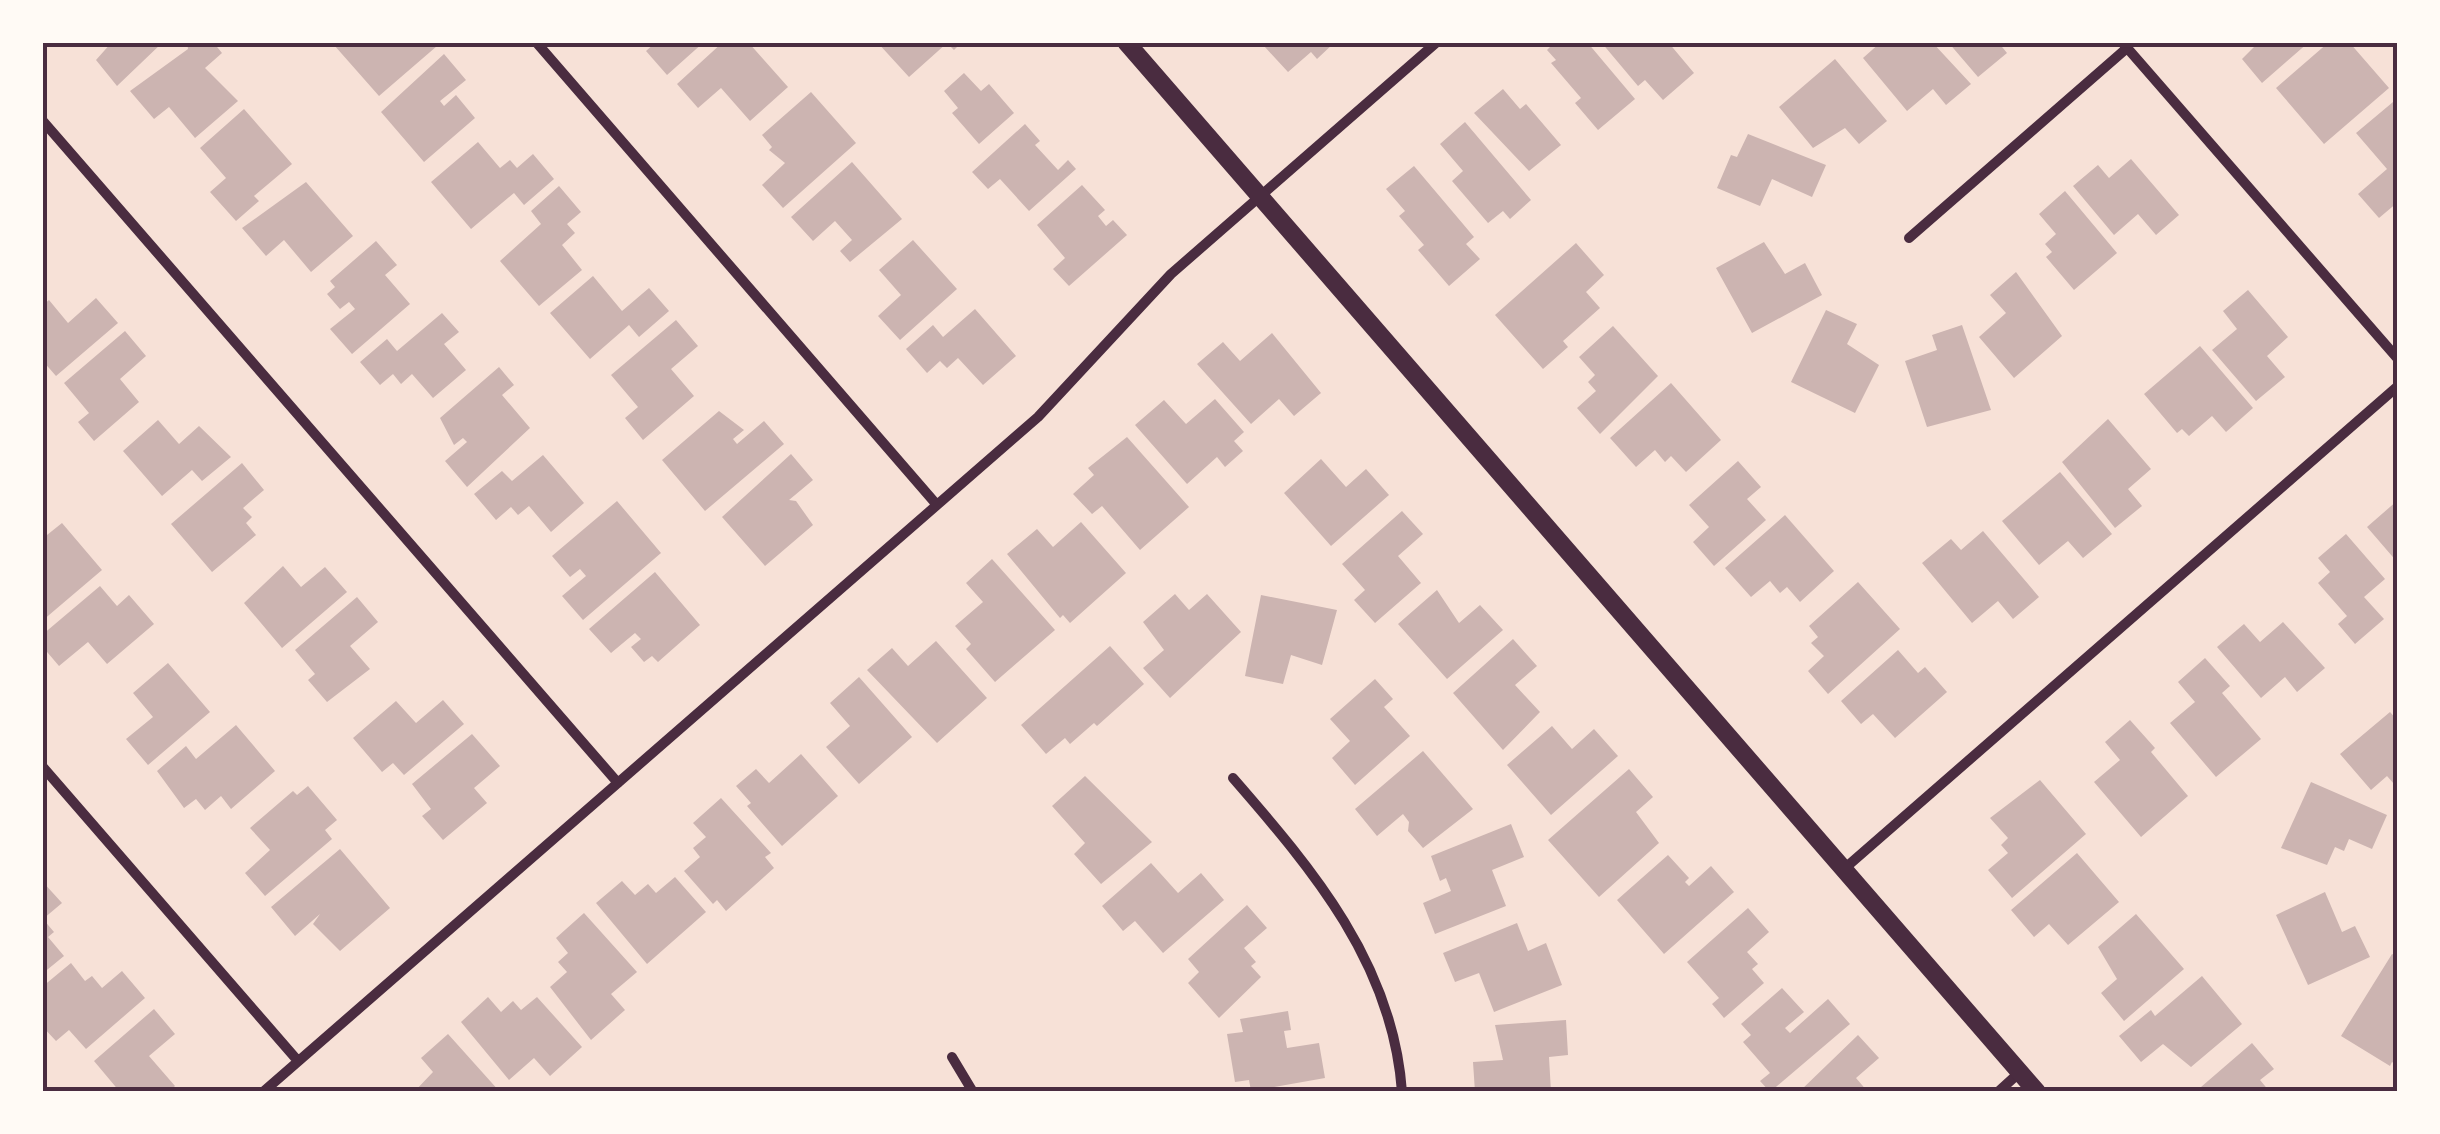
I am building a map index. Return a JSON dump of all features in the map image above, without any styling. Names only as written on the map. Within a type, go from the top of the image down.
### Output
[{"type":"street","points":[[536,42],[938,505]]},
{"type":"street","points":[[1126,42],[2037,1092]]},
{"type":"street","points":[[262,1092],[1038,417],[1171,274],[1437,42]]},
{"type":"street","points":[[1909,238],[2125,45],[2398,359]]},
{"type":"street","points":[[42,120],[618,783]]},
{"type":"street","points":[[1844,869],[2398,386]]},
{"type":"street","points":[[42,766],[298,1060]]},
{"type":"street","points":[[1233,778],[1302,858],[1360,947],[1388,1018],[1402,1092]]},
{"type":"street","points":[[952,1056],[972,1092]]},
{"type":"street","points":[[1998,1092],[2020,1072]]},
{"type":"building","points":[[112,42],[163,42],[117,86],[96,60]]},
{"type":"building","points":[[187,42],[213,42],[222,53],[205,68],[238,101],[195,138],[169,107],[154,119],[130,91],[188,49]]},
{"type":"building","points":[[434,42],[437,46],[379,96],[334,45]]},
{"type":"building","points":[[656,42],[704,42],[667,75],[646,51]]},
{"type":"building","points":[[723,42],[748,42],[788,87],[750,121],[721,88],[698,108],[677,84]]},
{"type":"building","points":[[877,42],[962,42],[954,50],[947,43],[909,77]]},
{"type":"building","points":[[1268,42],[1335,42],[1317,59],[1311,52],[1288,72],[1264,46]]},
{"type":"building","points":[[1555,42],[1587,42],[1635,99],[1598,130],[1575,103],[1581,98],[1551,63],[1556,60],[1547,50]]},
{"type":"building","points":[[1601,42],[1668,42],[1694,73],[1663,100],[1645,80],[1638,86]]},
{"type":"building","points":[[1881,42],[1900,47],[1932,42],[1971,84],[1946,105],[1933,89],[1907,111],[1863,58]]},
{"type":"building","points":[[1948,42],[1998,42],[2007,53],[1978,77]]},
{"type":"building","points":[[2259,42],[2309,42],[2262,83],[2242,59]]},
{"type":"building","points":[[2329,42],[2349,42],[2389,88],[2324,144],[2276,88]]},
{"type":"building","points":[[444,54],[466,80],[440,101],[444,106],[456,95],[475,118],[424,162],[381,112]]},
{"type":"building","points":[[1835,59],[1887,121],[1859,144],[1845,128],[1813,148],[1779,107]]},
{"type":"building","points":[[964,73],[981,91],[989,84],[1014,113],[979,144],[952,113],[958,108],[944,91]]},
{"type":"building","points":[[1503,89],[1520,109],[1526,104],[1561,145],[1529,171],[1474,113]]},
{"type":"building","points":[[811,92],[856,143],[783,208],[762,185],[785,163],[769,150],[772,147],[762,135]]},
{"type":"building","points":[[2393,102],[2398,107],[2398,202],[2379,218],[2358,194],[2387,169],[2356,133]]},
{"type":"building","points":[[244,109],[292,164],[254,196],[259,201],[236,221],[210,192],[226,178],[200,148]]},
{"type":"building","points":[[1465,122],[1531,200],[1510,219],[1503,211],[1488,223],[1452,181],[1463,171],[1440,144]]},
{"type":"building","points":[[1025,124],[1040,141],[1035,145],[1058,170],[1068,160],[1076,169],[1029,211],[1000,179],[988,189],[972,172]]},
{"type":"building","points":[[1748,134],[1826,165],[1812,197],[1772,179],[1760,206],[1717,188],[1731,155],[1737,157]]},
{"type":"building","points":[[478,142],[500,168],[510,160],[517,168],[533,154],[554,179],[524,205],[514,193],[471,229],[431,182]]},
{"type":"building","points":[[2131,159],[2179,215],[2156,235],[2138,214],[2114,235],[2073,186],[2098,165],[2109,178]]},
{"type":"building","points":[[852,162],[902,219],[850,262],[840,251],[852,240],[835,221],[813,241],[791,217]]},
{"type":"building","points":[[1414,166],[1474,237],[1466,244],[1480,259],[1449,286],[1418,250],[1424,245],[1399,216],[1405,211],[1386,189]]},
{"type":"building","points":[[306,182],[353,236],[311,272],[284,240],[266,256],[242,228]]},
{"type":"building","points":[[1082,185],[1105,210],[1098,216],[1106,226],[1113,220],[1127,235],[1069,286],[1053,269],[1065,258],[1037,225]]},
{"type":"building","points":[[559,186],[581,212],[567,224],[575,233],[562,245],[582,270],[539,306],[500,261],[541,224],[531,211]]},
{"type":"building","points":[[2065,191],[2117,253],[2074,290],[2046,257],[2052,252],[2045,244],[2056,234],[2039,214]]},
{"type":"building","points":[[913,240],[957,289],[900,340],[878,316],[901,295],[879,270]]},
{"type":"building","points":[[376,241],[397,265],[385,275],[410,304],[352,354],[330,329],[355,309],[349,302],[340,309],[327,294],[335,287],[330,281]]},
{"type":"building","points":[[1764,242],[1785,274],[1805,263],[1822,295],[1752,333],[1716,268]]},
{"type":"building","points":[[1576,243],[1604,275],[1586,292],[1600,308],[1563,341],[1568,347],[1543,369],[1495,315]]},
{"type":"building","points":[[2016,272],[2062,336],[2014,378],[1979,337],[2006,313],[1990,295]]},
{"type":"building","points":[[593,276],[622,311],[649,288],[669,311],[639,337],[629,325],[590,359],[550,313]]},
{"type":"building","points":[[2248,290],[2288,337],[2267,356],[2285,377],[2256,401],[2212,350],[2237,329],[2223,311]]},
{"type":"building","points":[[96,298],[118,323],[56,376],[42,360],[42,306],[49,300],[68,323]]},
{"type":"building","points":[[975,309],[1016,356],[983,385],[958,358],[947,368],[940,361],[927,373],[906,349],[933,325],[943,337]]},
{"type":"building","points":[[1826,310],[1857,324],[1847,344],[1879,365],[1855,413],[1791,382]]},
{"type":"building","points":[[442,313],[459,332],[444,344],[466,370],[433,398],[412,374],[401,384],[393,374],[380,385],[360,362],[387,339],[397,351]]},
{"type":"building","points":[[676,320],[698,346],[671,369],[694,396],[643,440],[625,418],[638,407],[611,375]]},
{"type":"building","points":[[1962,325],[1991,410],[1927,427],[1905,361],[1937,350],[1932,335]]},
{"type":"building","points":[[1613,326],[1658,376],[1600,434],[1577,408],[1596,391],[1588,382],[1595,375],[1579,357]]},
{"type":"building","points":[[125,331],[146,356],[120,379],[139,402],[94,441],[78,422],[89,413],[64,383]]},
{"type":"building","points":[[1272,333],[1321,393],[1294,416],[1279,399],[1251,424],[1197,364],[1223,342],[1240,361]]},
{"type":"building","points":[[2200,346],[2253,408],[2226,432],[2212,416],[2189,436],[2182,429],[2177,433],[2144,394]]},
{"type":"building","points":[[499,367],[514,385],[502,395],[530,428],[467,487],[445,461],[467,442],[463,438],[454,445],[440,418]]},
{"type":"building","points":[[1671,383],[1721,440],[1686,472],[1671,456],[1665,462],[1655,450],[1636,467],[1610,438]]},
{"type":"building","points":[[1215,399],[1244,432],[1234,441],[1243,451],[1225,467],[1217,457],[1187,484],[1135,425],[1164,400],[1186,424]]},
{"type":"building","points":[[719,411],[744,430],[733,439],[737,444],[764,421],[784,444],[705,511],[662,460]]},
{"type":"building","points":[[2108,419],[2151,469],[2128,489],[2142,506],[2115,528],[2062,462]]},
{"type":"building","points":[[158,420],[179,444],[199,426],[231,457],[202,481],[192,470],[162,496],[123,451]]},
{"type":"building","points":[[1127,437],[1189,507],[1140,550],[1102,506],[1092,514],[1073,494],[1094,475],[1088,468]]},
{"type":"building","points":[[791,454],[813,480],[789,500],[796,501],[813,525],[765,566],[722,517]]},
{"type":"building","points":[[543,455],[584,503],[551,532],[529,506],[518,515],[511,507],[496,520],[474,494],[502,471],[512,481]]},
{"type":"building","points":[[1321,459],[1346,487],[1366,469],[1389,495],[1331,546],[1284,493]]},
{"type":"building","points":[[1738,461],[1761,487],[1747,499],[1766,520],[1714,566],[1693,542],[1709,527],[1689,505]]},
{"type":"building","points":[[242,463],[264,490],[243,508],[252,517],[246,523],[256,535],[212,572],[171,524]]},
{"type":"building","points":[[2060,472],[2112,534],[2083,558],[2068,541],[2039,565],[2002,521]]},
{"type":"building","points":[[2398,500],[2398,563],[2367,527]]},
{"type":"building","points":[[617,501],[661,553],[583,620],[562,596],[586,576],[580,569],[570,577],[552,556]]},
{"type":"building","points":[[1402,511],[1423,534],[1398,556],[1421,583],[1375,623],[1354,600],[1365,590],[1342,564]]},
{"type":"building","points":[[1785,515],[1834,571],[1800,602],[1787,587],[1780,593],[1770,581],[1751,597],[1725,568]]},
{"type":"building","points":[[1081,522],[1126,573],[1070,623],[1063,615],[1060,618],[1007,554],[1037,529],[1053,547]]},
{"type":"building","points":[[62,523],[102,570],[42,621],[42,539]]},
{"type":"building","points":[[1983,531],[2039,597],[2013,619],[1998,601],[1972,623],[1922,563],[1951,539],[1961,550]]},
{"type":"building","points":[[2346,534],[2385,579],[2364,597],[2384,619],[2355,644],[2338,624],[2347,616],[2318,583],[2330,572],[2318,558]]},
{"type":"building","points":[[992,559],[1055,630],[995,682],[966,649],[971,644],[955,626],[983,602],[966,583]]},
{"type":"building","points":[[283,566],[301,587],[325,567],[347,592],[282,648],[244,603]]},
{"type":"building","points":[[655,572],[700,625],[658,662],[652,656],[644,662],[631,647],[641,639],[635,633],[611,653],[589,629]]},
{"type":"building","points":[[1858,582],[1900,629],[1828,694],[1808,671],[1824,656],[1811,643],[1818,637],[1809,626]]},
{"type":"building","points":[[100,586],[117,606],[129,595],[154,624],[107,664],[88,642],[59,666],[42,646],[42,635]]},
{"type":"building","points":[[1437,590],[1459,623],[1480,605],[1503,630],[1447,679],[1398,624]]},
{"type":"building","points":[[1175,594],[1189,610],[1207,594],[1241,632],[1170,698],[1143,668],[1164,650],[1143,622]]},
{"type":"building","points":[[1261,595],[1337,610],[1322,665],[1291,655],[1283,684],[1245,676]]},
{"type":"building","points":[[357,597],[378,622],[350,646],[370,669],[327,702],[308,680],[315,674],[295,650]]},
{"type":"building","points":[[2283,622],[2325,668],[2297,692],[2285,677],[2261,698],[2217,647],[2244,624],[2260,642]]},
{"type":"building","points":[[1513,639],[1537,666],[1515,685],[1540,712],[1503,750],[1453,693]]},
{"type":"building","points":[[936,641],[987,698],[937,743],[867,670],[892,648],[908,666]]},
{"type":"building","points":[[1110,646],[1144,684],[1097,726],[1094,723],[1070,744],[1065,738],[1046,754],[1021,725]]},
{"type":"building","points":[[1898,650],[1918,673],[1925,667],[1947,692],[1895,738],[1873,714],[1861,724],[1841,701]]},
{"type":"building","points":[[2205,658],[2230,686],[2222,693],[2261,739],[2216,777],[2170,723],[2195,702],[2178,682]]},
{"type":"building","points":[[168,663],[210,712],[148,765],[126,739],[153,717],[133,693]]},
{"type":"building","points":[[859,677],[912,737],[859,784],[826,747],[850,726],[830,703]]},
{"type":"building","points":[[1375,679],[1393,699],[1384,707],[1410,736],[1355,785],[1332,758],[1350,741],[1330,719]]},
{"type":"building","points":[[443,700],[464,724],[404,775],[393,763],[382,772],[353,738],[396,701],[416,723]]},
{"type":"building","points":[[2390,712],[2398,721],[2398,781],[2394,784],[2387,776],[2371,790],[2340,754]]},
{"type":"building","points":[[2130,720],[2188,796],[2141,837],[2094,782],[2120,760],[2105,742]]},
{"type":"building","points":[[236,725],[275,771],[231,809],[221,796],[205,810],[196,799],[184,808],[157,771],[186,746],[196,759]]},
{"type":"building","points":[[1552,726],[1572,749],[1594,729],[1618,756],[1551,815],[1507,765]]},
{"type":"building","points":[[472,734],[500,766],[474,788],[487,803],[443,840],[422,816],[431,809],[412,784]]},
{"type":"building","points":[[1423,751],[1473,809],[1423,848],[1408,831],[1409,822],[1403,814],[1377,836],[1355,809]]},
{"type":"building","points":[[801,754],[838,796],[782,846],[747,806],[751,803],[736,786],[756,769],[769,783]]},
{"type":"building","points":[[1629,769],[1653,797],[1636,812],[1659,843],[1599,897],[1548,840]]},
{"type":"building","points":[[1085,776],[1152,842],[1101,884],[1074,854],[1085,843],[1052,806]]},
{"type":"building","points":[[2040,780],[2086,834],[2012,898],[1988,870],[2008,853],[2001,845],[2008,838],[1990,818]]},
{"type":"building","points":[[2311,782],[2387,815],[2372,849],[2349,839],[2344,851],[2335,847],[2327,865],[2281,848]]},
{"type":"building","points":[[308,786],[337,820],[325,830],[332,839],[265,896],[245,873],[270,850],[250,828],[293,791],[297,795]]},
{"type":"building","points":[[721,798],[771,853],[765,857],[774,868],[726,911],[717,900],[713,904],[684,871],[700,857],[693,848],[706,837],[693,823]]},
{"type":"building","points":[[1511,824],[1524,857],[1492,870],[1506,906],[1435,934],[1423,903],[1451,891],[1446,878],[1440,881],[1431,856]]},
{"type":"building","points":[[340,849],[390,908],[340,951],[313,924],[320,914],[295,936],[271,907]]},
{"type":"building","points":[[2077,853],[2119,902],[2068,945],[2049,924],[2034,937],[2011,910]]},
{"type":"building","points":[[1668,855],[1689,878],[1685,882],[1689,886],[1711,866],[1734,892],[1664,954],[1617,900]]},
{"type":"building","points":[[1151,863],[1178,893],[1201,873],[1224,900],[1163,953],[1135,921],[1123,931],[1102,906]]},
{"type":"building","points":[[675,877],[706,912],[647,964],[596,903],[622,881],[635,895],[648,884],[656,893]]},
{"type":"building","points":[[42,881],[62,903],[43,919],[54,932],[48,937],[64,956],[42,974]]},
{"type":"building","points":[[2325,892],[2342,932],[2355,926],[2370,957],[2308,985],[2276,915]]},
{"type":"building","points":[[1247,905],[1267,928],[1244,948],[1256,962],[1251,966],[1261,977],[1219,1018],[1188,983],[1199,972],[1188,959]]},
{"type":"building","points":[[1748,908],[1769,932],[1747,952],[1758,964],[1752,969],[1764,983],[1724,1018],[1712,1004],[1719,998],[1687,962]]},
{"type":"building","points":[[584,913],[637,972],[611,994],[625,1010],[591,1040],[550,987],[567,972],[558,962],[568,953],[556,938]]},
{"type":"building","points":[[2136,914],[2184,969],[2124,1021],[2101,993],[2117,979],[2098,947]]},
{"type":"building","points":[[1517,923],[1528,951],[1546,943],[1562,985],[1494,1012],[1479,973],[1455,982],[1443,953]]},
{"type":"building","points":[[2392,954],[2398,957],[2398,1066],[2392,1062],[2390,1066],[2341,1036]]},
{"type":"building","points":[[71,963],[85,981],[92,976],[102,988],[122,971],[145,998],[86,1049],[69,1030],[56,1041],[42,1026],[42,987]]},
{"type":"building","points":[[2202,976],[2242,1024],[2191,1067],[2163,1044],[2141,1062],[2119,1036],[2151,1010],[2155,1016]]},
{"type":"building","points":[[1782,988],[1804,1012],[1785,1028],[1790,1033],[1828,999],[1850,1024],[1770,1092],[1760,1081],[1770,1073],[1743,1042],[1751,1035],[1741,1024]]},
{"type":"building","points":[[488,997],[501,1012],[513,1001],[521,1010],[537,997],[582,1047],[550,1076],[534,1058],[509,1080],[461,1022]]},
{"type":"building","points":[[154,1009],[175,1034],[149,1056],[175,1086],[169,1092],[120,1092],[94,1061]]},
{"type":"building","points":[[1288,1011],[1291,1030],[1284,1031],[1287,1048],[1319,1043],[1325,1078],[1251,1091],[1249,1080],[1235,1082],[1227,1034],[1243,1032],[1240,1019]]},
{"type":"building","points":[[1566,1020],[1568,1055],[1549,1057],[1551,1092],[1475,1092],[1473,1062],[1503,1060],[1495,1025]]},
{"type":"building","points":[[448,1034],[500,1092],[414,1092],[433,1072],[421,1058]]},
{"type":"building","points":[[1858,1035],[1879,1058],[1856,1078],[1868,1092],[1799,1092]]},
{"type":"building","points":[[2252,1043],[2274,1069],[2260,1080],[2270,1092],[2205,1092],[2201,1087]]}]
